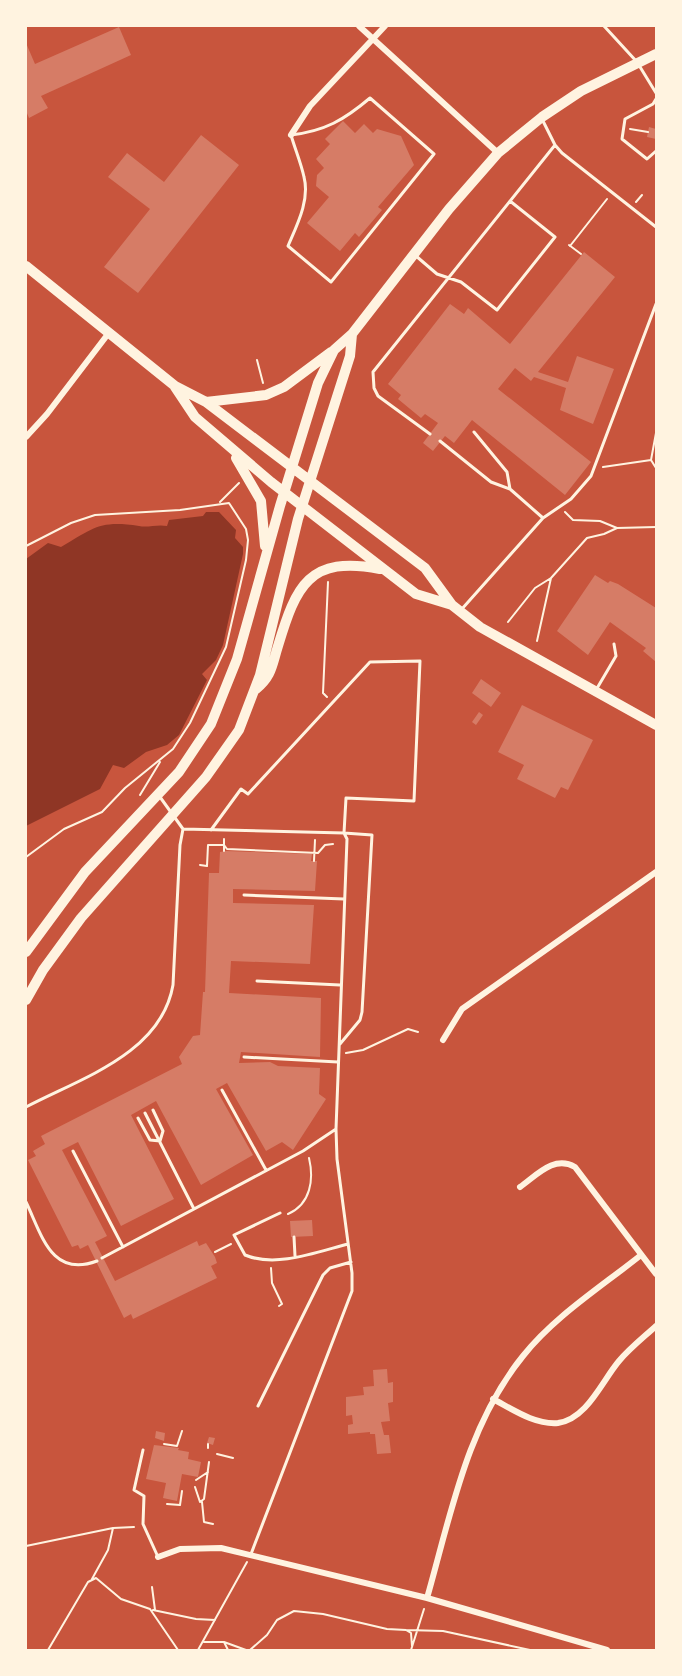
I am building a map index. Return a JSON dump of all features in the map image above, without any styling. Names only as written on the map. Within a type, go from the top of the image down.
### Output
[{"type":"main road","points":[[206,402],[266,395],[284,387],[334,350],[352,334],[414,254],[498,153],[542,117],[581,91],[657,54]]},
{"type":"main road","points":[[26,266],[175,386],[206,402],[425,568],[456,608],[480,627],[657,725]]},
{"type":"main road","points":[[26,1000],[43,970],[81,918],[206,777],[243,722],[256,690],[277,597],[350,356],[352,334]]},
{"type":"main road","points":[[26,952],[85,872],[159,795],[197,748],[225,694],[318,382],[334,350]]},
{"type":"main road","points":[[175,386],[195,417],[229,448],[383,570],[416,594],[456,608]]},
{"type":"main road","points":[[229,448],[249,477],[261,501],[266,555]]},
{"type":"main road","points":[[256,690],[269,678],[294,596],[309,579],[337,567],[365,566],[383,570]]},
{"type":"street","points":[[359,26],[498,153]]},
{"type":"street","points":[[291,135],[310,106],[385,26]]},
{"type":"street","points":[[26,437],[47,414],[108,334]]},
{"type":"street","points":[[443,1040],[462,1009],[657,872]]},
{"type":"street","points":[[520,1187],[552,1164],[561,1161],[568,1163],[582,1175],[657,1274]]},
{"type":"street","points":[[427,1598],[465,1464],[493,1399],[523,1355],[539,1338],[603,1284],[642,1255]]},
{"type":"street","points":[[493,1399],[538,1421],[558,1423],[567,1420],[583,1409],[619,1361],[657,1326]]},
{"type":"street","points":[[158,1557],[198,1546],[251,1554],[427,1598],[607,1650]]},
{"type":"lane","points":[[604,26],[638,62],[657,93]]},
{"type":"lane","points":[[370,98],[434,154],[331,282],[288,246],[300,218],[306,190],[291,135],[318,132],[351,114],[370,98]]},
{"type":"lane","points":[[657,99],[653,104],[625,118],[622,139],[647,159],[657,152]]},
{"type":"lane","points":[[542,117],[555,145],[657,227]]},
{"type":"lane","points":[[430,434],[378,396],[374,388],[373,372],[383,356],[555,145]]},
{"type":"lane","points":[[414,254],[437,274],[461,282],[497,310],[555,237],[510,201]]},
{"type":"lane","points":[[456,608],[543,518],[561,508],[579,491],[597,467],[657,304]]},
{"type":"lane","points":[[474,432],[507,472],[510,489]]},
{"type":"lane","points":[[440,441],[491,482],[510,489],[543,518]]},
{"type":"lane","points":[[596,691],[616,656],[614,644]]},
{"type":"lane","points":[[211,830],[241,789],[248,794],[370,662],[420,661],[414,801],[346,798],[336,1129],[337,1159],[353,1282],[349,1304],[251,1554]]},
{"type":"lane","points":[[26,1107],[134,1050],[148,1037],[162,1017],[172,985],[180,845],[183,829],[159,795]]},
{"type":"lane","points":[[183,829],[372,835],[362,1012],[360,1020],[339,1046]]},
{"type":"lane","points":[[244,896],[344,899]]},
{"type":"lane","points":[[257,981],[340,985]]},
{"type":"lane","points":[[244,1057],[338,1062]]},
{"type":"lane","points":[[222,1090],[266,1170]]},
{"type":"lane","points":[[153,1110],[163,1131],[160,1140]]},
{"type":"lane","points":[[146,1113],[194,1209]]},
{"type":"lane","points":[[138,1118],[150,1140],[160,1140]]},
{"type":"lane","points":[[102,1258],[303,1151],[336,1129]]},
{"type":"lane","points":[[73,1151],[123,1247]]},
{"type":"lane","points":[[26,1202],[49,1248],[61,1263],[77,1266],[97,1261]]},
{"type":"lane","points":[[280,1213],[234,1235],[245,1255],[254,1259],[295,1257],[348,1245]]},
{"type":"lane","points":[[294,1237],[295,1257]]},
{"type":"lane","points":[[258,1406],[323,1275],[330,1268],[351,1262]]},
{"type":"lane","points":[[143,1450],[134,1490],[144,1496],[143,1524],[158,1557]]},
{"type":"path","points":[[624,128],[648,132]]},
{"type":"path","points":[[581,254],[569,245],[612,193]]},
{"type":"path","points":[[257,360],[264,389]]},
{"type":"path","points":[[657,433],[651,460],[657,468]]},
{"type":"path","points":[[597,467],[651,460]]},
{"type":"path","points":[[220,502],[242,480]]},
{"type":"path","points":[[26,546],[72,523],[95,515],[180,510],[220,502],[229,503],[246,529],[248,540],[246,560],[226,647],[190,723],[173,750],[125,788],[102,812],[64,829],[26,857]]},
{"type":"path","points":[[561,508],[573,520],[600,521],[617,528]]},
{"type":"path","points":[[508,622],[535,588],[551,578],[587,538],[617,528],[657,527]]},
{"type":"path","points":[[329,576],[322,690],[333,702]]},
{"type":"path","points":[[537,641],[551,578]]},
{"type":"path","points":[[136,800],[150,782],[161,760]]},
{"type":"path","points":[[314,861],[316,833]]},
{"type":"path","points":[[200,865],[207,866],[208,844],[224,845],[227,849],[318,853],[325,845],[333,844]]},
{"type":"path","points":[[224,845],[224,851]]},
{"type":"path","points":[[338,1053],[358,1052],[408,1029],[418,1032]]},
{"type":"path","points":[[280,1213],[286,1215],[293,1212],[309,1193],[312,1171],[309,1158]]},
{"type":"path","points":[[215,1252],[237,1242]]},
{"type":"path","points":[[270,1259],[272,1284],[282,1304],[279,1306]]},
{"type":"path","points":[[164,1444],[178,1446],[182,1431]]},
{"type":"path","points":[[217,1454],[233,1458]]},
{"type":"path","points":[[209,1462],[202,1500],[204,1521],[213,1524]]},
{"type":"path","points":[[196,1480],[208,1472]]},
{"type":"path","points":[[195,1487],[200,1502],[202,1500]]},
{"type":"path","points":[[168,1504],[180,1505],[182,1491]]},
{"type":"path","points":[[26,1546],[113,1528],[134,1527]]},
{"type":"path","points":[[48,1650],[108,1550],[113,1528]]},
{"type":"path","points":[[198,1650],[251,1554]]},
{"type":"path","points":[[92,1579],[96,1578],[121,1599],[150,1609],[196,1619],[216,1620]]},
{"type":"path","points":[[152,1587],[155,1610]]},
{"type":"path","points":[[150,1609],[178,1650]]},
{"type":"path","points":[[411,1650],[424,1609]]},
{"type":"path","points":[[203,1642],[210,1640],[224,1642],[248,1650],[267,1635],[277,1620],[294,1611],[323,1614],[387,1629],[419,1629],[482,1638],[530,1650]]},
{"type":"path","points":[[406,1630],[411,1633],[412,1646]]},
{"type":"path","points":[[224,1642],[228,1650]]},
{"type":"shaded area","points":[[206,512],[219,512],[236,530],[235,538],[243,547],[243,554],[223,645],[216,660],[202,674],[207,680],[179,735],[167,745],[146,752],[124,768],[113,765],[100,789],[26,826],[26,559],[48,543],[61,547],[97,527],[115,524],[167,526],[169,520],[203,516]]},
{"type":"building","points":[[119,27],[131,55],[41,96],[48,108],[29,118],[26,111],[26,43],[35,64]]},
{"type":"building","points":[[343,121],[355,133],[364,124],[373,133],[377,129],[401,136],[414,165],[378,207],[382,210],[359,237],[355,233],[340,251],[307,223],[329,197],[316,186],[317,175],[324,168],[316,159],[330,144],[325,139]]},
{"type":"building","points":[[649,127],[656,129],[656,139],[647,137]]},
{"type":"building","points":[[201,135],[239,165],[138,293],[104,267],[150,209],[108,177],[127,153],[164,182]]},
{"type":"building","points":[[584,252],[615,277],[538,372],[568,382],[577,356],[614,369],[593,424],[560,410],[566,388],[534,377],[531,381],[515,368],[498,389],[591,462],[565,495],[472,420],[454,443],[445,436],[433,451],[423,443],[438,423],[425,414],[421,418],[398,399],[401,395],[388,384],[450,304],[464,314],[468,308],[510,344]]},
{"type":"building","points":[[595,575],[608,583],[610,581],[618,584],[656,608],[656,662],[643,651],[646,648],[610,622],[588,655],[557,631]]},
{"type":"building","points":[[481,679],[501,693],[491,707],[472,693]]},
{"type":"building","points":[[522,705],[593,740],[568,790],[561,787],[555,798],[517,779],[524,765],[498,752]]},
{"type":"building","points":[[479,712],[483,715],[476,725],[472,722]]},
{"type":"building","points":[[220,852],[312,854],[311,861],[317,861],[315,891],[233,889],[233,903],[314,905],[310,964],[231,961],[229,993],[321,998],[320,1057],[241,1052],[239,1063],[270,1062],[278,1066],[320,1068],[319,1094],[326,1099],[293,1150],[282,1142],[266,1151],[227,1083],[216,1089],[253,1155],[201,1185],[156,1101],[131,1115],[174,1199],[121,1226],[78,1142],[62,1150],[107,1236],[95,1242],[115,1281],[197,1241],[199,1246],[206,1243],[215,1257],[217,1263],[211,1266],[217,1278],[133,1319],[131,1314],[124,1318],[88,1245],[80,1249],[78,1245],[72,1247],[28,1160],[36,1156],[33,1151],[45,1144],[41,1136],[182,1064],[179,1057],[193,1036],[200,1035],[203,992],[205,992],[209,873],[219,873]]},
{"type":"building","points":[[312,1220],[313,1236],[291,1237],[290,1221]]},
{"type":"building","points":[[387,1369],[388,1383],[393,1382],[393,1402],[388,1403],[390,1421],[381,1422],[384,1435],[389,1435],[391,1453],[377,1454],[375,1434],[370,1434],[370,1432],[348,1434],[348,1425],[353,1424],[352,1415],[346,1416],[346,1397],[364,1395],[363,1387],[374,1386],[373,1370]]},
{"type":"building","points":[[156,1431],[165,1433],[164,1441],[155,1438]]},
{"type":"building","points":[[209,1437],[215,1438],[213,1445],[207,1443]]},
{"type":"building","points":[[154,1445],[179,1448],[178,1450],[189,1452],[188,1459],[201,1462],[198,1477],[182,1474],[177,1501],[163,1498],[166,1483],[146,1479]]}]
